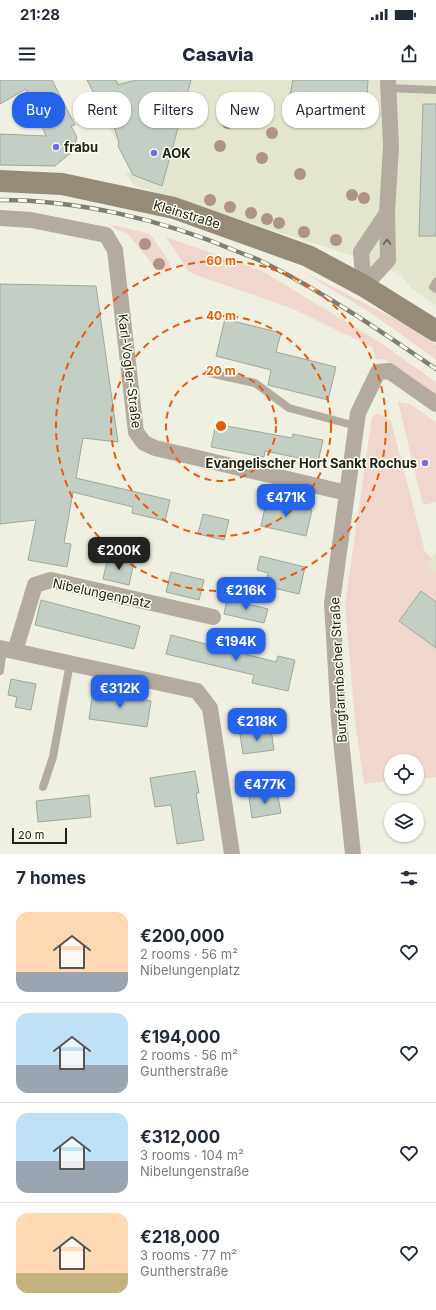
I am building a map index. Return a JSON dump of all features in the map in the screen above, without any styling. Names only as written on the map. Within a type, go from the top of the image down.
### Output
[{"type":"street","points":[[364,286],[388,260],[387,213],[391,146],[388,84]]},
{"type":"street","name":"Kleinstraße","points":[[0,181],[62,184],[174,208],[308,256],[364,286],[436,331]]},
{"type":"street","points":[[364,286],[361,252],[387,213]]},
{"type":"street","name":"Karl-Vogler-Straße","points":[[0,218],[31,220],[106,235],[115,250],[136,432],[144,443],[155,448],[347,493]]},
{"type":"street","name":"Burgfarrnbacher Straße","points":[[353,854],[339,721],[332,603],[358,413],[378,372],[389,371],[436,404]]},
{"type":"street","name":"Nibelungenplatz","points":[[6,649],[35,585],[51,580],[213,617]]},
{"type":"street","points":[[6,649],[197,691],[210,708],[232,854]]},
{"type":"lane","points":[[388,84],[436,90]]},
{"type":"lane","points":[[436,282],[433,287],[436,289]]},
{"type":"lane","points":[[209,373],[255,383],[289,408],[356,426]]},
{"type":"lane","points":[[0,671],[6,649]]},
{"type":"lane","points":[[43,787],[54,757],[70,663]]},
{"type":"shaded area","points":[[86,80],[436,80],[436,305],[411,288],[399,273],[372,266],[352,256],[133,185],[125,172],[133,174],[110,128],[131,128],[131,92],[92,92]]},
{"type":"shaded area","points":[[108,224],[150,234],[170,263],[170,271],[156,269],[127,233]]},
{"type":"shaded area","points":[[166,237],[262,271],[381,343],[436,382],[436,397],[386,360],[376,359],[372,347],[291,308],[188,271]]},
{"type":"shaded area","points":[[302,271],[405,324],[436,345],[436,360],[374,315]]},
{"type":"shaded area","name":"Evangelischer Hort Sankt Rochus","points":[[398,402],[410,404],[436,422],[436,502],[423,505]]},
{"type":"shaded area","points":[[378,413],[391,421],[425,552],[432,558],[427,566],[436,573],[436,777],[424,778],[424,754],[384,754],[384,782],[364,784],[355,720],[345,605],[372,417]]},
{"type":"shaded area","points":[[436,553],[436,573],[427,566]]},
{"type":"building","points":[[0,80],[52,80],[58,92],[27,92],[26,89],[21,92],[12,92],[12,97],[0,104]]},
{"type":"building","points":[[87,80],[116,80],[118,85],[136,80],[191,80],[188,92],[139,92],[139,128],[178,128],[162,186],[133,175],[118,146],[119,142],[114,128],[131,128],[131,92],[93,92]]},
{"type":"building","points":[[293,80],[368,80],[367,92],[291,92]]},
{"type":"building","points":[[423,104],[436,104],[436,236],[419,236]]},
{"type":"building","points":[[65,105],[73,121],[73,126],[71,126],[77,137],[73,151],[55,166],[0,165],[0,134],[46,136],[43,128],[65,128]]},
{"type":"building","points":[[0,284],[96,286],[118,442],[83,438],[76,478],[170,500],[165,521],[132,513],[133,507],[73,492],[64,543],[71,544],[67,567],[28,560],[36,520],[0,524]]},
{"type":"building","points":[[225,319],[281,333],[276,352],[336,367],[328,400],[268,385],[271,370],[216,356]]},
{"type":"building","points":[[216,424],[292,438],[293,434],[323,440],[318,462],[265,451],[264,457],[211,447]]},
{"type":"building","points":[[267,499],[312,510],[306,536],[261,526]]},
{"type":"building","points":[[203,514],[229,520],[224,540],[198,534]]},
{"type":"building","points":[[260,556],[305,567],[299,594],[265,586],[268,573],[257,570]]},
{"type":"building","points":[[108,557],[134,562],[129,585],[103,579]]},
{"type":"building","points":[[171,572],[204,580],[199,600],[166,592]]},
{"type":"building","points":[[421,591],[436,602],[436,648],[399,621]]},
{"type":"building","points":[[227,599],[268,609],[264,623],[224,614]]},
{"type":"building","points":[[41,600],[140,626],[134,649],[35,625]]},
{"type":"building","points":[[171,635],[276,662],[278,656],[295,660],[288,691],[252,683],[254,675],[166,654]]},
{"type":"building","points":[[11,679],[36,684],[31,710],[15,707],[17,697],[8,695]]},
{"type":"building","points":[[93,691],[151,701],[147,727],[89,719]]},
{"type":"building","points":[[271,729],[274,750],[243,754],[240,734]]},
{"type":"building","points":[[195,771],[199,793],[196,793],[204,840],[177,844],[171,805],[155,807],[150,778]]},
{"type":"building","points":[[277,792],[281,813],[252,818],[249,797]]},
{"type":"building","points":[[89,795],[91,817],[38,822],[36,801]]},
{"type":"railway","points":[[0,200],[30,201],[90,208],[150,221],[208,240],[261,261],[334,301],[436,369]]},
{"type":"place","name":"frabu","points":[[56,147]]},
{"type":"place","name":"AOK","points":[[154,153]]},
{"type":"place","name":"Evangelischer Hort Sankt Rochus","points":[[425,463]]}]
